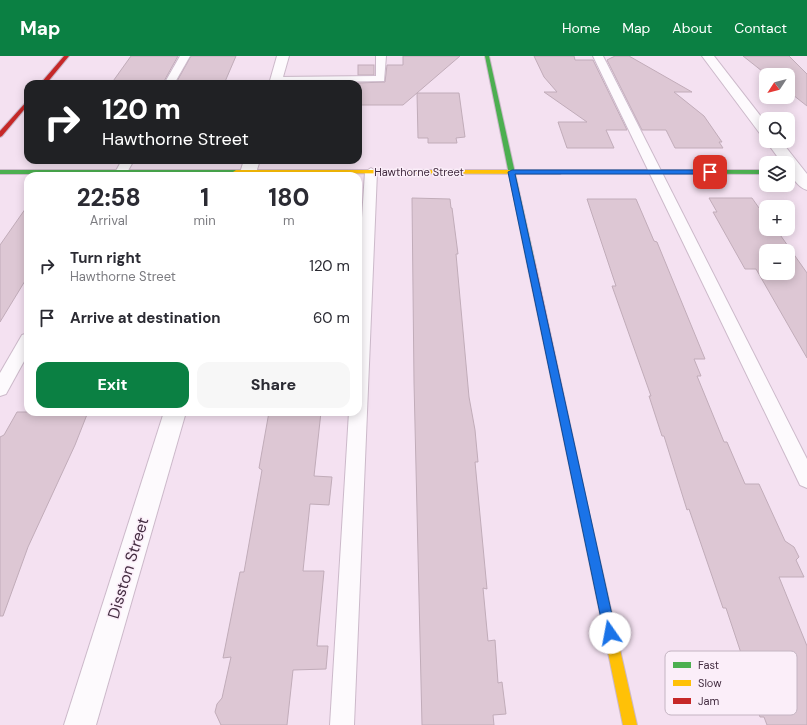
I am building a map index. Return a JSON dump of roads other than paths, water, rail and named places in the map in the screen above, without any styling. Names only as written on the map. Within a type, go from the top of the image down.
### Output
[{"type":"street","points":[[46,80],[67,56]]},
{"type":"street","points":[[276,80],[283,56]]},
{"type":"street","points":[[487,56],[630,725]]},
{"type":"street","points":[[708,56],[759,123]]},
{"type":"street","points":[[0,135],[24,107]]},
{"type":"street","points":[[778,148],[807,185]]},
{"type":"street","name":"Hawthorne Street","points":[[172,172],[249,169],[371,172],[759,172]]},
{"type":"street","name":"Hawthorne Street","points":[[0,172],[24,172]]},
{"type":"street","name":"Disston Street","points":[[80,725],[174,416]]},
{"type":"lane","points":[[171,80],[185,56]]},
{"type":"lane","points":[[346,80],[381,79],[382,56]]},
{"type":"lane","points":[[598,56],[807,479]]},
{"type":"lane","points":[[362,338],[371,172]]},
{"type":"lane","points":[[0,389],[24,346]]},
{"type":"lane","points":[[342,725],[358,416]]}]
